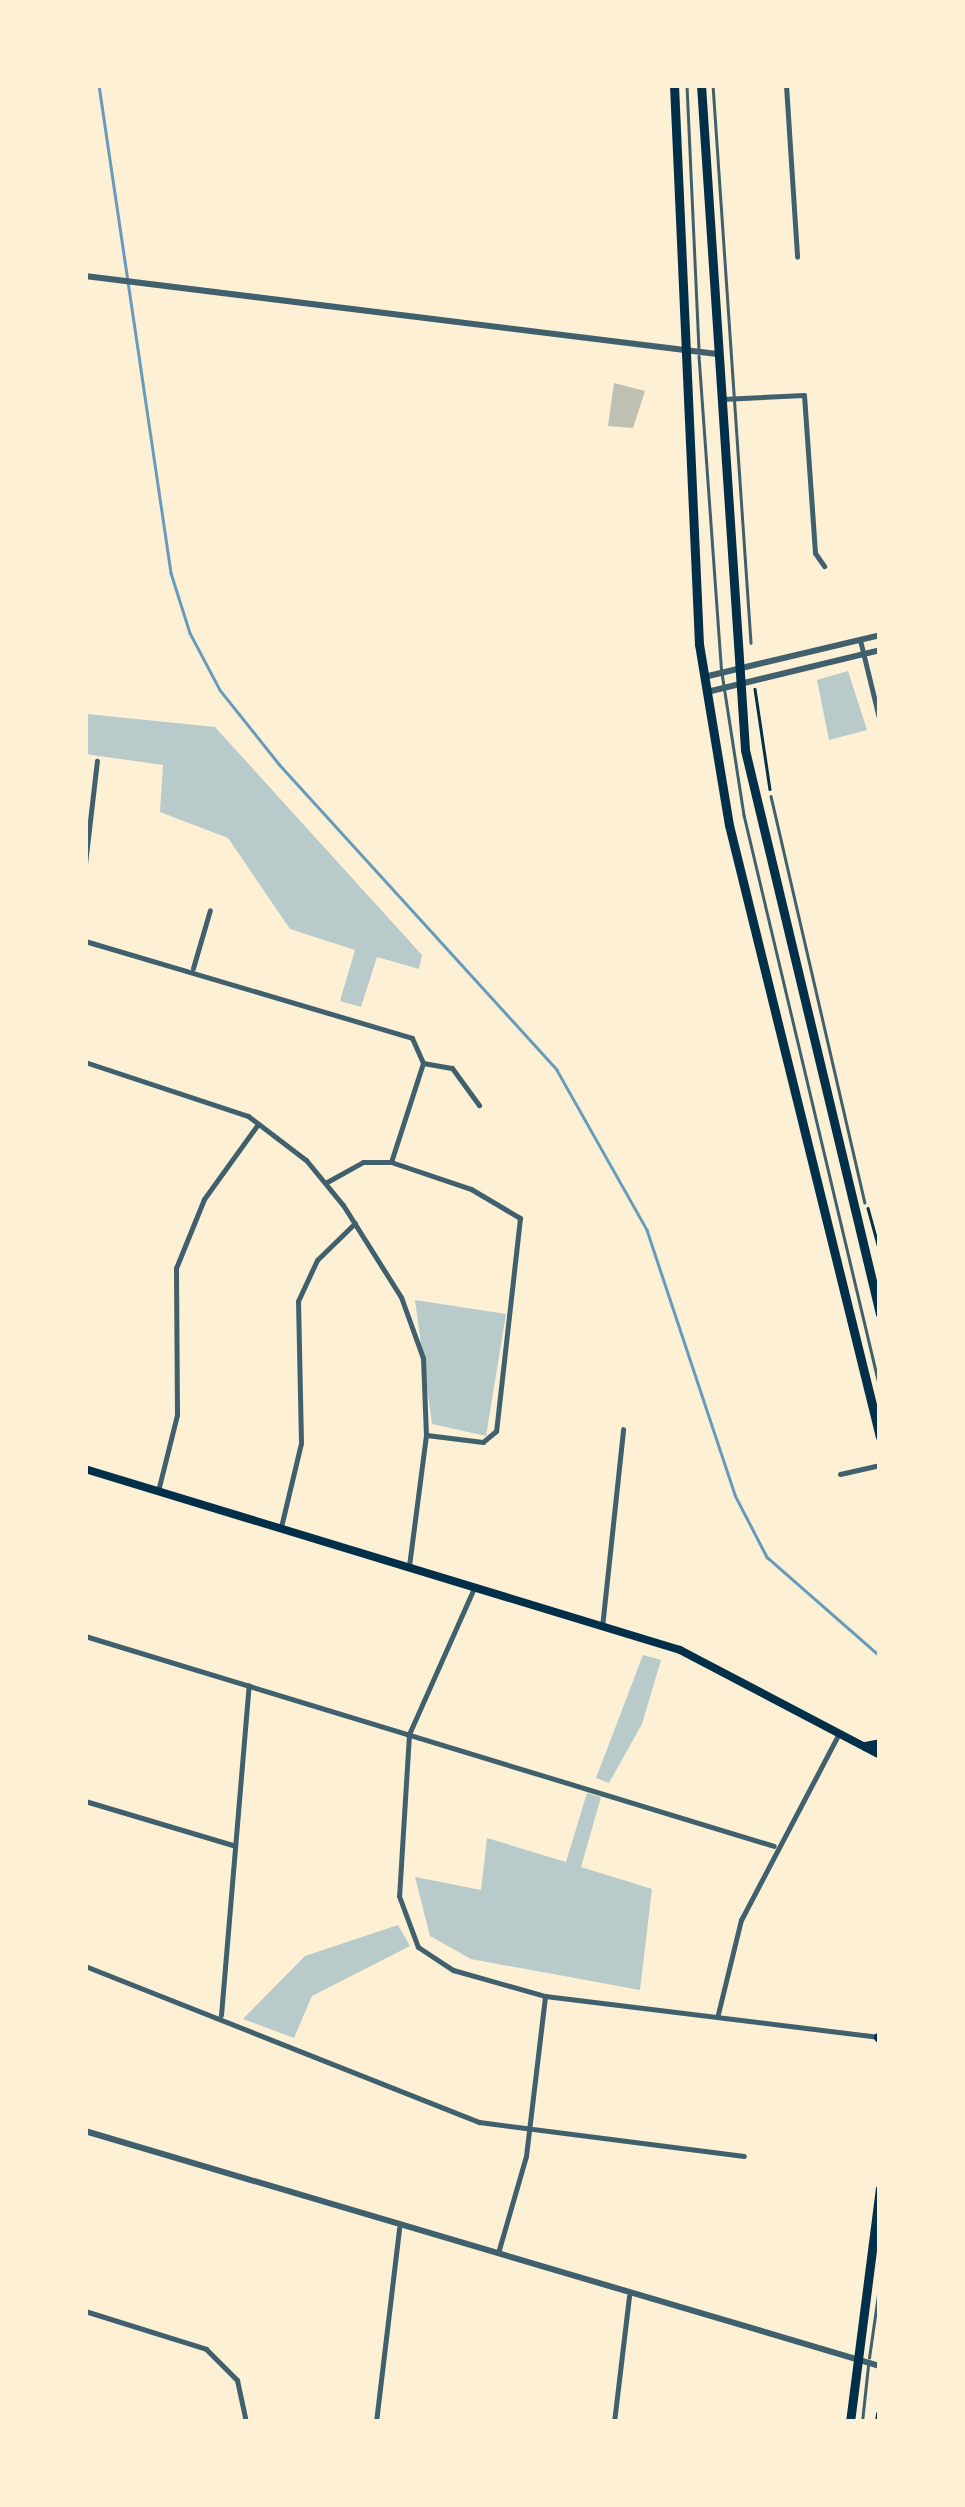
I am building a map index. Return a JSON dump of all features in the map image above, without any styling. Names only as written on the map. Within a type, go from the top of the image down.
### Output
[{"type":"main road","points":[[674,85],[704,677],[729,825],[880,1437]]},
{"type":"main road","points":[[701,85],[735,670],[757,816],[876,1278],[880,1314]]},
{"type":"main road","points":[[85,1468],[703,1659],[880,1755]]},
{"type":"main road","points":[[865,1746],[880,1744]]},
{"type":"main road","points":[[850,2422],[880,2189]]},
{"type":"main road","points":[[879,2422],[880,2414]]},
{"type":"street","points":[[786,85],[797,257]]},
{"type":"street","points":[[85,276],[686,356],[718,354]]},
{"type":"street","points":[[720,400],[804,395],[815,553],[824,566]]},
{"type":"street","points":[[704,677],[880,635]]},
{"type":"street","points":[[860,640],[880,722]]},
{"type":"street","points":[[707,692],[880,650]]},
{"type":"street","points":[[85,864],[98,761]]},
{"type":"street","points":[[193,968],[210,910]]},
{"type":"street","points":[[85,940],[193,968],[405,1034],[423,1063],[458,1072],[480,1105]]},
{"type":"street","points":[[85,1062],[258,1124],[327,1182],[355,1223],[417,1336],[426,1435],[409,1567]]},
{"type":"street","points":[[391,1162],[423,1063]]},
{"type":"street","points":[[158,1491],[176,1416],[169,1318],[180,1252],[204,1198],[258,1124]]},
{"type":"street","points":[[327,1182],[362,1162],[391,1162],[484,1194],[522,1224],[496,1431],[483,1442],[426,1435]]},
{"type":"street","points":[[281,1528],[300,1442],[298,1301],[317,1260],[355,1223]]},
{"type":"street","points":[[602,1627],[623,1429]]},
{"type":"street","points":[[840,1474],[880,1465]]},
{"type":"street","points":[[474,1588],[409,1734],[402,1923],[437,1963],[545,1996],[718,2014],[879,2038]]},
{"type":"street","points":[[85,1636],[774,1846]]},
{"type":"street","points":[[221,2015],[232,1844],[249,1684]]},
{"type":"street","points":[[718,2014],[730,1948],[774,1846],[840,1732]]},
{"type":"street","points":[[85,1801],[232,1844]]},
{"type":"street","points":[[85,1966],[221,2015],[479,2122],[744,2156]]},
{"type":"street","points":[[497,2256],[530,2128],[545,1996]]},
{"type":"street","points":[[85,2131],[857,2364],[880,2366]]},
{"type":"street","points":[[376,2422],[399,2228]]},
{"type":"street","points":[[614,2422],[630,2296]]},
{"type":"street","points":[[85,2311],[206,2349],[238,2380],[246,2422]]},
{"type":"lane","points":[[687,85],[699,355],[724,688],[744,815],[880,1388]]},
{"type":"lane","points":[[713,85],[751,643]]},
{"type":"lane","points":[[772,796],[865,1202]]},
{"type":"lane","points":[[862,2422],[880,2280]]},
{"type":"path","points":[[755,689],[772,796]]},
{"type":"path","points":[[865,1202],[880,1252]]},
{"type":"shaded area","points":[[848,671],[867,730],[829,740],[817,680]]},
{"type":"shaded area","points":[[87,714],[215,727],[422,955],[419,969],[377,957],[361,1007],[340,1001],[355,950],[290,929],[228,838],[160,812],[163,765],[85,754]]},
{"type":"shaded area","points":[[415,1300],[506,1314],[486,1436],[432,1424]]},
{"type":"shaded area","points":[[643,1655],[661,1660],[642,1724],[609,1783],[596,1778]]},
{"type":"shaded area","points":[[587,1793],[601,1797],[581,1867],[652,1889],[640,1990],[471,1959],[430,1936],[415,1877],[481,1890],[487,1838],[566,1862]]},
{"type":"shaded area","points":[[398,1925],[410,1946],[312,1996],[294,2038],[243,2019],[305,1956]]},
{"type":"building","points":[[614,383],[645,391],[633,428],[608,426]]},
{"type":"waterway","points":[[99,85],[171,573],[190,633],[220,690],[279,764],[557,1070],[647,1230],[735,1495],[767,1557],[880,1656]]}]
